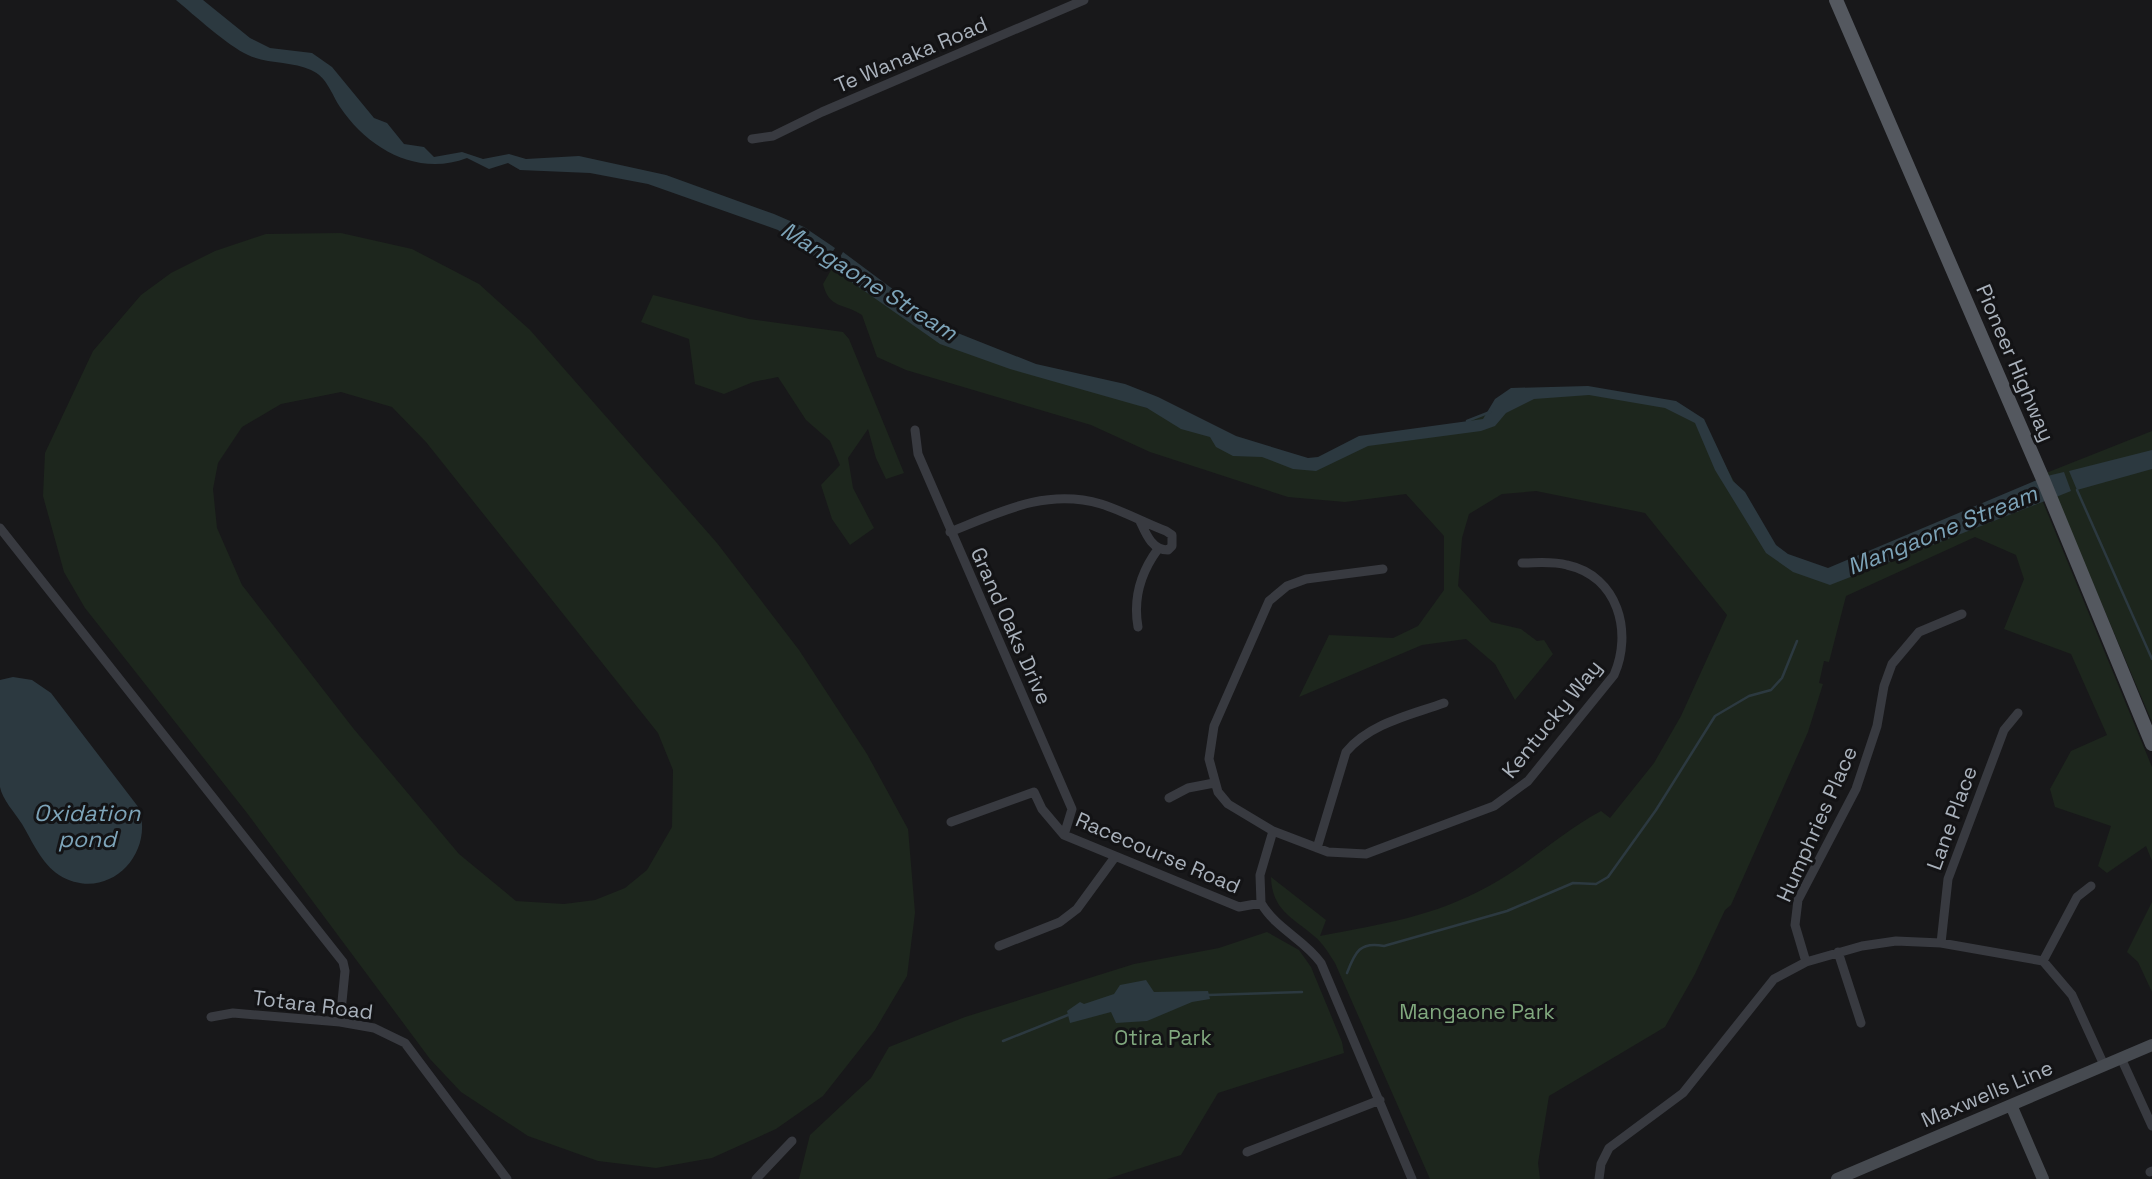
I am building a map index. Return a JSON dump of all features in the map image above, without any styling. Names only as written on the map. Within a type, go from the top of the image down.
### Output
[{"type":"main road","name":"Pioneer Highway","points":[[1836,0],[2042,477],[2152,744]]},
{"type":"main road","name":"Maxwells Line","points":[[1837,1179],[2152,1045]]},
{"type":"main road","points":[[2011,1105],[2043,1179]]},
{"type":"street","name":"Te Wanaka Road","points":[[752,139],[773,136],[822,112],[1084,0]]},
{"type":"street","name":"Grand Oaks Drive","points":[[915,430],[918,454],[950,532],[1072,809],[1064,835]]},
{"type":"street","points":[[950,532],[1015,505],[1050,498],[1103,504],[1172,535],[1172,546],[1168,550],[1158,549],[1148,538],[1140,521]]},
{"type":"street","points":[[0,528],[343,962],[345,971],[340,1022]]},
{"type":"street","points":[[1138,627],[1135,609],[1140,583],[1158,549]]},
{"type":"street","name":"Kentucky Way","points":[[1214,783],[1227,804],[1273,831],[1317,848],[1346,854],[1377,851],[1494,806],[1528,781],[1604,689],[1614,675],[1624,647],[1622,625],[1611,597],[1580,570],[1553,563],[1522,563]]},
{"type":"street","points":[[1169,798],[1188,788],[1214,783],[1209,759],[1214,726],[1269,601],[1287,586],[1306,579],[1383,569]]},
{"type":"street","name":"Humphries Place","points":[[1806,962],[1794,925],[1798,900],[1856,789],[1877,726],[1884,686],[1892,664],[1919,632],[1962,614]]},
{"type":"street","points":[[1317,848],[1342,765],[1356,740],[1371,730],[1444,703]]},
{"type":"street","name":"Lane Place","points":[[1941,943],[1948,879],[2004,730],[2018,713]]},
{"type":"street","name":"Racecourse Road","points":[[951,822],[1034,792],[1042,809],[1064,835],[1239,907],[1261,903],[1271,918],[1307,945],[1321,963],[1412,1179]]},
{"type":"street","points":[[1261,903],[1260,874],[1273,831]]},
{"type":"street","points":[[999,946],[1060,922],[1077,909],[1115,857]]},
{"type":"street","points":[[2043,961],[2077,897],[2091,886]]},
{"type":"street","points":[[1599,1179],[1601,1164],[1609,1147],[1683,1093],[1774,979],[1806,962],[1880,942],[1941,943],[2043,961],[2072,995],[2104,1065]]},
{"type":"street","points":[[1839,952],[1861,1023]]},
{"type":"street","name":"Totara Road","points":[[211,1017],[233,1013],[340,1022],[374,1028],[405,1043],[507,1179]]},
{"type":"street","points":[[2121,1058],[2152,1126]]},
{"type":"street","points":[[1248,1152],[1380,1100]]},
{"type":"street","points":[[756,1179],[792,1141]]},
{"type":"green space","points":[[341,233],[412,249],[479,284],[530,330],[717,543],[799,650],[867,754],[908,829],[915,913],[907,976],[875,1030],[823,1096],[776,1129],[712,1158],[656,1168],[598,1161],[528,1136],[461,1092],[430,1059],[247,813],[85,608],[64,572],[43,496],[45,453],[93,351],[141,295],[171,273],[215,251],[266,234]],"holes":[[[341,392],[392,407],[426,442],[658,733],[673,770],[672,827],[647,870],[625,888],[595,900],[564,904],[516,901],[459,854],[353,728],[242,585],[217,528],[213,489],[218,463],[242,427],[281,404]]]},
{"type":"green space","name":"Mangaone Park","points":[[838,258],[956,337],[1227,438],[1311,461],[1363,440],[1458,425],[1515,401],[1571,389],[1623,395],[1699,417],[1767,542],[1789,558],[1831,574],[2038,490],[2152,767],[2152,861],[2146,846],[2107,873],[2098,866],[2111,826],[2055,807],[2050,789],[2071,751],[2107,735],[2071,654],[2004,629],[2024,579],[2016,555],[1975,537],[1846,596],[1829,662],[1824,661],[1819,683],[1823,684],[1808,732],[1731,905],[1725,910],[1695,974],[1665,1027],[1549,1096],[1538,1163],[1540,1179],[1430,1179],[1335,963],[1320,942],[1279,905],[1271,877],[1326,920],[1320,936],[1407,918],[1468,897],[1504,878],[1601,811],[1610,818],[1654,763],[1681,716],[1727,615],[1645,513],[1536,491],[1502,494],[1469,514],[1462,538],[1458,586],[1491,622],[1521,629],[1537,641],[1544,640],[1553,654],[1515,700],[1495,664],[1466,639],[1422,645],[1299,697],[1329,635],[1393,638],[1418,626],[1444,590],[1444,536],[1406,494],[1345,502],[1288,497],[1150,452],[1091,425],[906,370],[877,357],[862,315],[829,298],[823,284]]},
{"type":"green space","points":[[653,295],[749,319],[843,332],[849,339],[904,473],[886,479],[876,458],[868,429],[848,458],[853,488],[874,528],[850,545],[832,519],[821,485],[840,465],[830,441],[806,420],[778,377],[753,382],[724,394],[695,384],[689,339],[641,322]]},
{"type":"green space","points":[[2152,431],[2152,722],[2046,473]]},
{"type":"green space","points":[[2152,902],[2152,992],[2138,962],[2127,952]]},
{"type":"green space","name":"Otira Park","points":[[1267,932],[1299,950],[1311,967],[1344,1053],[1218,1093],[1181,1155],[1107,1179],[799,1179],[810,1135],[871,1078],[889,1047],[965,1017],[1134,964],[1219,948]]},
{"type":"water","points":[[176,0],[203,0],[250,38],[270,48],[312,53],[332,67],[374,118],[387,123],[404,144],[424,147],[434,157],[462,152],[483,159],[509,154],[526,159],[579,156],[666,175],[774,214],[804,227],[835,248],[825,264],[778,230],[648,184],[590,173],[520,170],[508,163],[489,169],[467,158],[430,164],[396,155],[380,147],[351,122],[325,81],[316,73],[304,67],[263,60],[240,51]]},
{"type":"water","points":[[843,252],[945,328],[1036,364],[1125,384],[1158,397],[1236,436],[1308,458],[1318,457],[1359,436],[1483,419],[1495,399],[1511,388],[1588,386],[1676,401],[1704,419],[1733,481],[1745,492],[1776,545],[1788,554],[1828,568],[2037,480],[2045,501],[1830,585],[1793,572],[1766,553],[1715,470],[1695,423],[1665,408],[1589,395],[1534,399],[1506,413],[1495,426],[1481,431],[1368,446],[1316,471],[1293,469],[1262,457],[1233,456],[1216,447],[1210,437],[1181,429],[1147,408],[1010,369],[940,344],[833,269]]},
{"type":"water","points":[[2152,450],[2152,469],[2077,490],[2069,471]]},
{"type":"water","points":[[2064,472],[2071,491],[2056,497],[2047,476]]},
{"type":"water","name":"Oxidation pond","points":[[13,677],[32,680],[51,693],[139,808],[142,826],[140,843],[123,870],[109,879],[94,884],[77,882],[59,875],[47,865],[3,796],[0,787],[0,680]]},
{"type":"water","points":[[1146,980],[1154,992],[1208,991],[1210,999],[1192,1002],[1147,1021],[1116,1023],[1111,1012],[1070,1023],[1067,1011],[1080,1002],[1084,1004],[1114,994],[1120,985]]},
{"type":"waterway","name":"Mangaone Stream","points":[[1467,421],[1490,412]]},
{"type":"waterway","points":[[2077,490],[2152,659]]},
{"type":"waterway","points":[[1347,973],[1356,954],[1369,945],[1384,946],[1507,911],[1573,883],[1596,884],[1608,877],[1656,810],[1715,716],[1749,696],[1771,690],[1782,678],[1797,641]]},
{"type":"waterway","points":[[1208,995],[1302,992]]},
{"type":"waterway","points":[[1003,1041],[1068,1015]]}]
